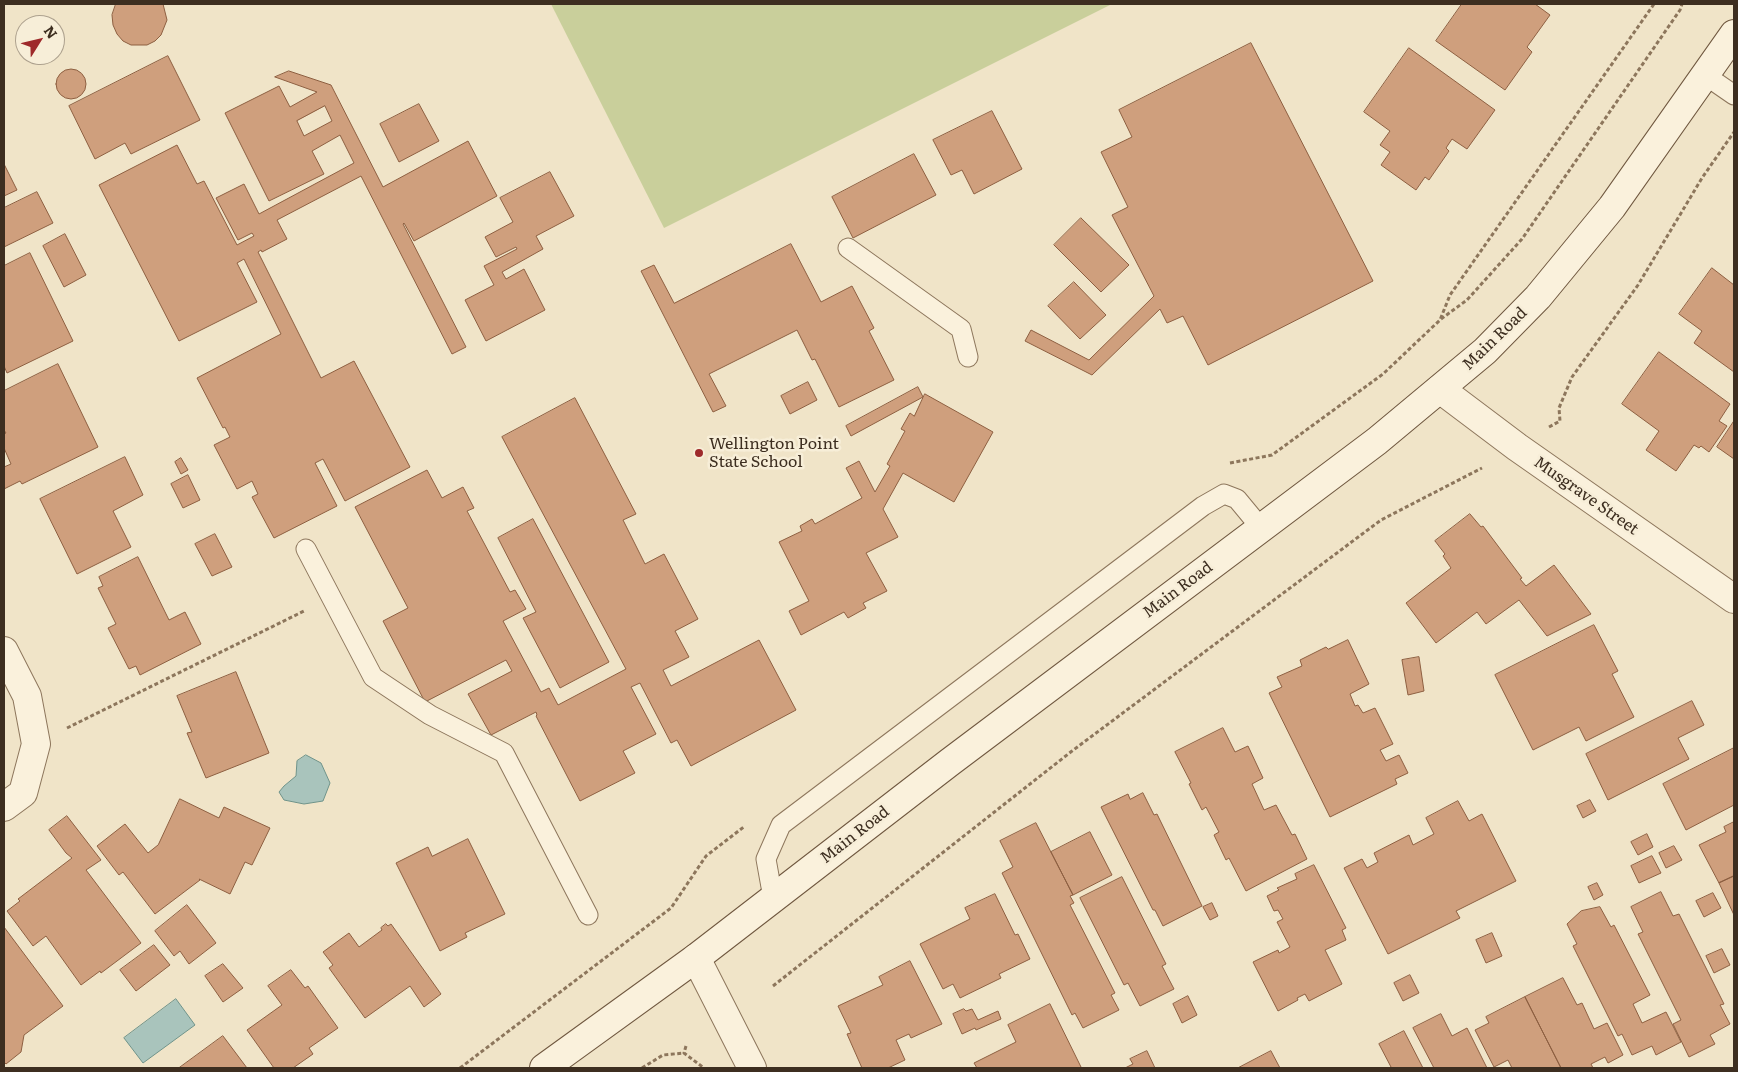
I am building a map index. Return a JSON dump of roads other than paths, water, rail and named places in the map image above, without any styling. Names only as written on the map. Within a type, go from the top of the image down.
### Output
[{"type":"main road","name":"Main Road","points":[[544,1068],[696,958],[950,762],[1377,441],[1486,351],[1538,297],[1612,207],[1734,34]]},
{"type":"main road","name":"Musgrave Street","points":[[1440,389],[1525,452],[1734,599]]},
{"type":"main road","points":[[4,651],[27,696],[36,744],[22,793],[4,807]]},
{"type":"main road","points":[[696,958],[752,1068]]},
{"type":"lane","points":[[1705,75],[1734,95]]},
{"type":"lane","points":[[848,248],[961,328],[968,357]]},
{"type":"lane","points":[[773,898],[766,859],[781,825],[788,819],[1203,506],[1224,494],[1237,499],[1261,528]]},
{"type":"lane","points":[[306,548],[373,677],[430,715],[504,753],[588,915]]},
{"type":"water","points":[[306,755],[321,763],[330,783],[323,801],[304,804],[284,800],[279,792],[296,776],[297,761]]},
{"type":"water","points":[[176,999],[195,1025],[143,1063],[124,1038]]},
{"type":"place","name":"Wellington Point State School","points":[[699,453]]}]
